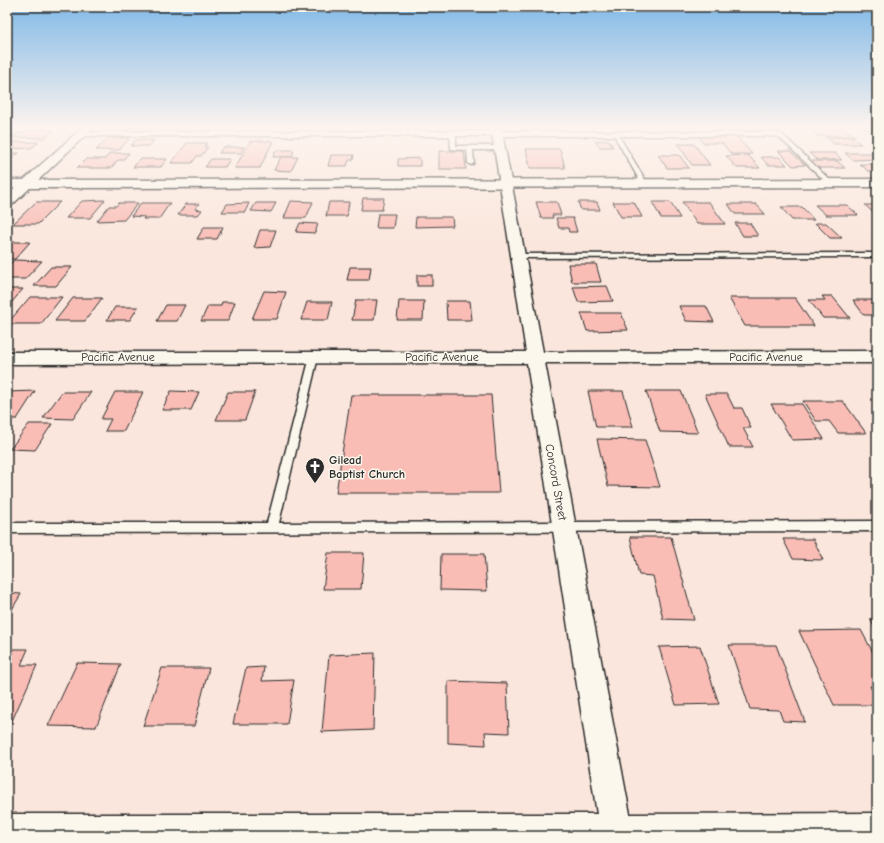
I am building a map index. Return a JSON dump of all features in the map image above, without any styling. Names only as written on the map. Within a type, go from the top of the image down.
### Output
[{"type":"main road","points":[[7,184],[877,183]]},
{"type":"street","points":[[7,202],[47,166]]},
{"type":"street","name":"Concord Street","points":[[503,166],[617,833]]},
{"type":"street","name":"Pacific Avenue","points":[[7,358],[877,357]]},
{"type":"street","points":[[7,831],[617,833],[877,830]]},
{"type":"lane","points":[[635,166],[644,183]]},
{"type":"lane","points":[[813,166],[830,183]]},
{"type":"lane","points":[[518,256],[877,255]]},
{"type":"lane","points":[[272,527],[314,357]]},
{"type":"lane","points":[[7,528],[877,526]]},
{"type":"building","points":[[79,166],[112,166],[111,168],[77,168]]},
{"type":"building","points":[[134,166],[161,166],[161,167]]},
{"type":"building","points":[[205,166],[225,166],[225,167]]},
{"type":"building","points":[[236,166],[261,166],[260,168],[235,168]]},
{"type":"building","points":[[276,166],[293,166],[291,171],[274,170]]},
{"type":"building","points":[[439,166],[466,166],[466,169],[439,169]]},
{"type":"building","points":[[530,166],[565,166],[565,168],[530,168]]},
{"type":"building","points":[[666,166],[688,166],[689,168],[667,168]]},
{"type":"building","points":[[735,166],[758,166],[760,168],[737,168]]},
{"type":"building","points":[[816,166],[843,166],[845,168],[818,168]]},
{"type":"building","points":[[863,166],[877,166],[877,171],[868,171]]},
{"type":"building","points":[[363,198],[384,198],[382,210],[361,210]]},
{"type":"building","points":[[105,200],[90,218],[66,218],[82,201]]},
{"type":"building","points":[[291,201],[313,202],[306,218],[284,218]]},
{"type":"building","points":[[36,202],[60,202],[38,224],[13,224]]},
{"type":"building","points":[[329,202],[349,202],[347,216],[326,216]]},
{"type":"building","points":[[536,202],[557,202],[561,215],[552,215],[553,218],[541,218]]},
{"type":"building","points":[[578,202],[597,202],[600,210],[581,210]]},
{"type":"building","points":[[613,202],[634,202],[642,217],[621,217]]},
{"type":"building","points":[[652,202],[670,202],[680,218],[661,218]]},
{"type":"building","points":[[682,202],[709,202],[725,224],[697,224]]},
{"type":"building","points":[[119,203],[138,203],[124,220],[97,221],[109,206],[116,206]]},
{"type":"building","points":[[141,203],[170,203],[159,219],[143,219],[145,217],[131,216]]},
{"type":"building","points":[[249,203],[245,212],[222,212],[227,204]]},
{"type":"building","points":[[256,203],[276,203],[271,212],[251,211]]},
{"type":"building","points":[[186,204],[199,204],[195,209],[202,210],[198,215],[178,215]]},
{"type":"building","points":[[728,204],[756,204],[765,214],[735,214]]},
{"type":"building","points":[[815,205],[847,205],[858,215],[826,215]]},
{"type":"building","points":[[865,205],[877,205],[877,216]]},
{"type":"building","points":[[781,207],[802,207],[814,220],[792,220]]},
{"type":"building","points":[[378,214],[395,214],[393,228],[376,228]]},
{"type":"building","points":[[416,217],[452,217],[453,226],[415,227]]},
{"type":"building","points":[[556,218],[573,218],[577,232],[569,232],[568,228],[559,228]]},
{"type":"building","points":[[300,223],[318,224],[315,233],[296,232]]},
{"type":"building","points":[[735,223],[750,223],[758,236],[743,236]]},
{"type":"building","points":[[815,223],[826,223],[842,238],[830,238]]},
{"type":"building","points":[[204,227],[223,227],[217,239],[197,239]]},
{"type":"building","points":[[260,230],[276,230],[270,247],[254,248]]},
{"type":"building","points":[[7,242],[30,242],[15,259],[7,259]]},
{"type":"building","points":[[14,260],[42,261],[25,279],[7,279],[7,267]]},
{"type":"building","points":[[568,264],[596,264],[601,282],[572,282]]},
{"type":"building","points":[[51,267],[72,267],[56,286],[34,286]]},
{"type":"building","points":[[350,267],[371,267],[369,280],[347,280]]},
{"type":"building","points":[[417,275],[432,275],[432,286],[417,286]]},
{"type":"building","points":[[607,286],[613,301],[578,302],[573,287]]},
{"type":"building","points":[[23,289],[7,308],[7,290]]},
{"type":"building","points":[[264,291],[286,292],[277,319],[252,319]]},
{"type":"building","points":[[822,296],[832,296],[850,318],[823,318],[809,300],[825,300]]},
{"type":"building","points":[[30,297],[62,297],[41,324],[7,324]]},
{"type":"building","points":[[73,298],[102,298],[85,321],[55,321]]},
{"type":"building","points":[[729,298],[795,298],[814,326],[745,326]]},
{"type":"building","points":[[356,300],[377,300],[374,320],[352,320]]},
{"type":"building","points":[[853,300],[877,300],[877,315],[864,315]]},
{"type":"building","points":[[399,301],[424,301],[423,320],[397,320]]},
{"type":"building","points":[[446,301],[470,301],[472,320],[447,320]]},
{"type":"building","points":[[222,302],[235,302],[228,321],[201,321],[208,306],[221,306]]},
{"type":"building","points":[[307,302],[332,302],[328,320],[301,320]]},
{"type":"building","points":[[166,305],[185,305],[177,321],[157,321]]},
{"type":"building","points":[[679,306],[706,306],[714,322],[686,321]]},
{"type":"building","points":[[115,307],[138,307],[130,320],[107,320]]},
{"type":"building","points":[[581,313],[621,313],[628,330],[587,331]]},
{"type":"building","points":[[35,391],[17,419],[7,419],[7,392]]},
{"type":"building","points":[[171,391],[199,392],[191,410],[162,410]]},
{"type":"building","points":[[588,391],[623,391],[633,427],[596,427]]},
{"type":"building","points":[[646,391],[681,391],[698,433],[660,432]]},
{"type":"building","points":[[62,392],[91,392],[73,419],[43,418]]},
{"type":"building","points":[[115,392],[143,392],[124,431],[105,431],[111,419],[101,419]]},
{"type":"building","points":[[228,392],[255,392],[245,420],[216,420]]},
{"type":"building","points":[[705,394],[727,394],[734,408],[742,408],[751,428],[743,428],[753,447],[729,447]]},
{"type":"building","points":[[351,395],[491,395],[499,493],[336,493]]},
{"type":"building","points":[[803,401],[843,401],[866,433],[838,433],[829,421],[816,421]]},
{"type":"building","points":[[771,404],[802,404],[824,439],[792,440]]},
{"type":"building","points":[[29,424],[52,424],[35,450],[10,449]]},
{"type":"building","points":[[597,439],[645,440],[660,487],[608,486]]},
{"type":"building","points":[[630,537],[671,537],[694,620],[663,619],[653,576],[639,575]]},
{"type":"building","points":[[783,539],[813,539],[823,560],[793,559]]},
{"type":"building","points":[[328,553],[364,553],[361,589],[323,589]]},
{"type":"building","points":[[441,554],[484,554],[487,591],[440,590]]},
{"type":"building","points":[[7,593],[21,594],[7,618]]},
{"type":"building","points":[[870,619],[877,619],[877,632]]},
{"type":"building","points":[[861,630],[877,660],[877,686],[870,686],[877,700],[877,705],[834,705],[799,631]]},
{"type":"building","points":[[729,645],[776,645],[805,722],[783,721],[779,710],[750,709]]},
{"type":"building","points":[[700,646],[719,704],[676,705],[659,647]]},
{"type":"building","points":[[7,649],[28,649],[21,665],[37,665],[11,723],[7,723]]},
{"type":"building","points":[[375,653],[373,730],[322,732],[329,655]]},
{"type":"building","points":[[77,663],[121,664],[96,727],[48,726]]},
{"type":"building","points":[[264,667],[262,681],[294,680],[287,724],[233,724],[246,668]]},
{"type":"building","points":[[162,668],[209,668],[194,726],[143,726]]},
{"type":"building","points":[[448,681],[507,683],[509,733],[485,732],[486,745],[448,743]]},
{"type":"place","name":"Gilead Baptist Church","points":[[315,484]]}]
